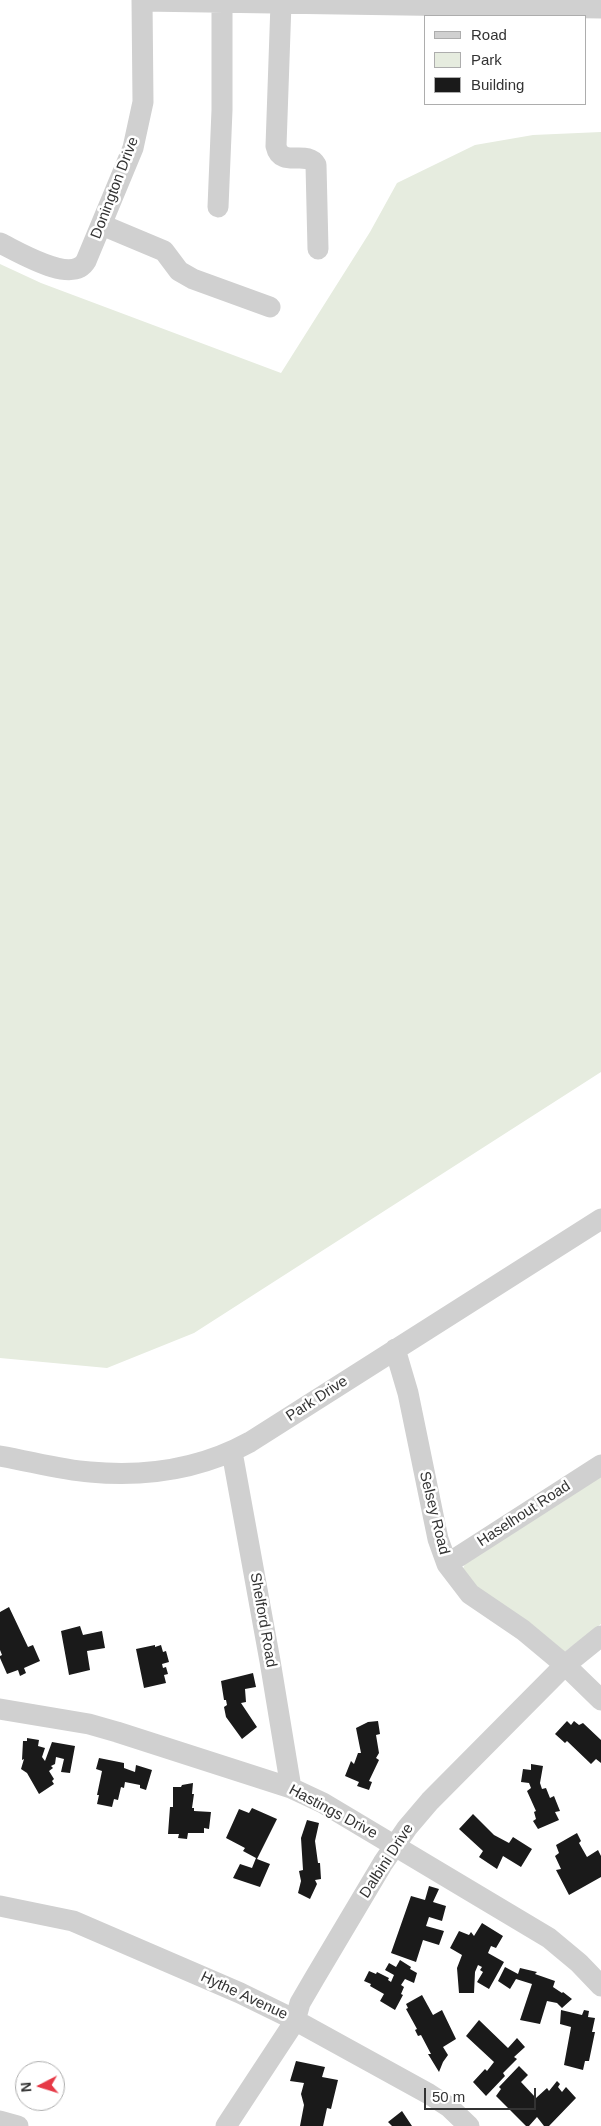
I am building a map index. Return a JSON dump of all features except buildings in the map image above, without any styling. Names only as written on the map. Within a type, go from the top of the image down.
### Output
[{"type":"street","points":[[142,0],[281,3],[532,3],[601,8]]},
{"type":"street","name":"Donington Drive","points":[[0,243],[65,271],[81,267],[89,256],[132,148],[141,111],[143,74],[142,0]]},
{"type":"street","points":[[218,207],[222,110],[222,2]]},
{"type":"street","points":[[281,3],[276,146],[278,152],[284,158],[308,158],[313,160],[316,165],[318,250]]},
{"type":"street","points":[[102,225],[164,251],[179,271],[193,279],[270,307]]},
{"type":"street","name":"Park Drive","points":[[0,1456],[88,1472],[124,1474],[168,1470],[232,1452],[601,1219]]},
{"type":"street","name":"Selsey Road","points":[[395,1349],[408,1393],[438,1539],[447,1564],[470,1594],[524,1630],[565,1665],[601,1700]]},
{"type":"street","name":"Shelford Road","points":[[232,1452],[291,1788]]},
{"type":"street","name":"Haselhout Road","points":[[447,1564],[601,1465]]},
{"type":"street","name":"Dalbini Drive","points":[[226,2126],[295,2020],[301,2000],[395,1846],[430,1801],[565,1665],[601,1636]]},
{"type":"street","name":"Hastings Drive","points":[[0,1709],[89,1724],[291,1788],[323,1803],[549,1938],[579,1963],[601,1986]]},
{"type":"street","name":"Hythe Avenue","points":[[0,1906],[73,1921],[240,1993],[295,2020],[429,2094],[449,2107],[469,2126]]},
{"type":"street","points":[[0,2121],[18,2126]]},
{"type":"green space","points":[[601,132],[601,1072],[194,1333],[107,1368],[0,1358],[0,264],[41,283],[281,373],[370,232],[397,183],[475,145],[533,135]]},
{"type":"green space","points":[[601,1473],[601,1624],[563,1653],[483,1603],[462,1571],[466,1561]]}]
